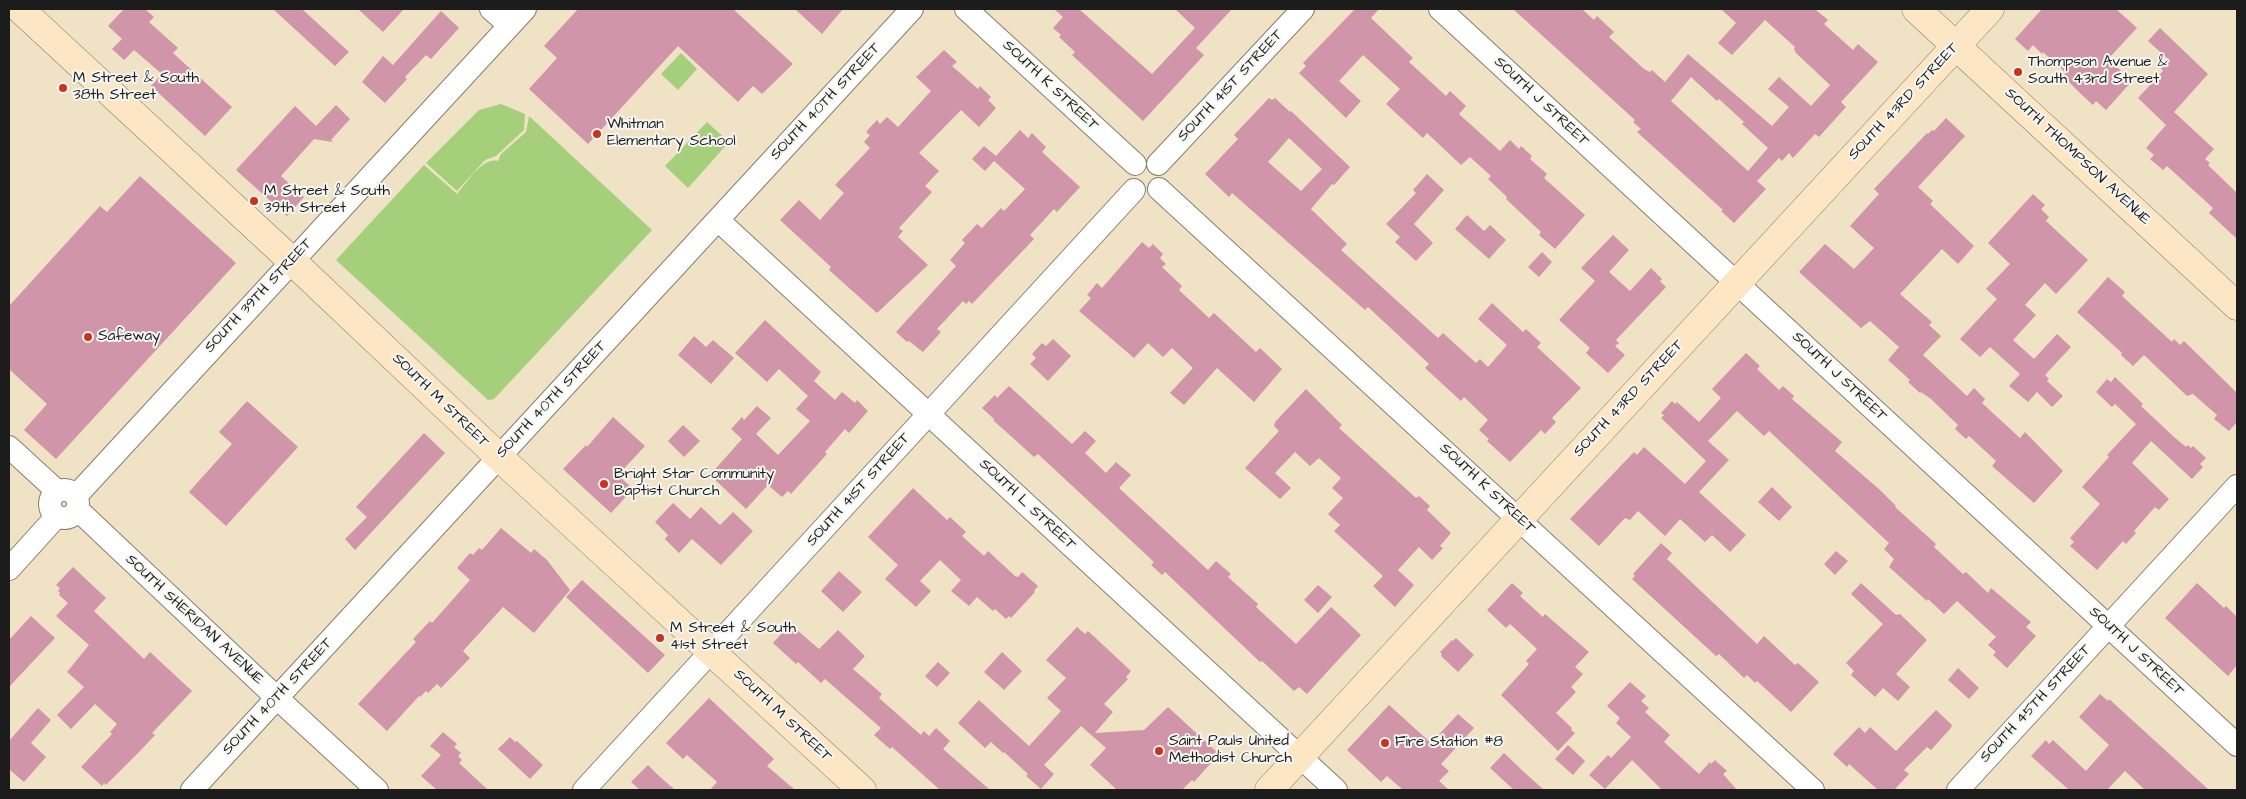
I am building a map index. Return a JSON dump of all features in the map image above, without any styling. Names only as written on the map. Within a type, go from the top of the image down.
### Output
[{"type":"street","name":"SOUTH M STREET","points":[[20,9],[292,261],[499,457],[862,790]]},
{"type":"street","points":[[491,9],[509,25]]},
{"type":"street","name":"SOUTH 39TH STREET","points":[[9,569],[67,503],[525,9]]},
{"type":"street","name":"SOUTH 40TH STREET","points":[[192,790],[912,9]]},
{"type":"street","name":"SOUTH K STREET","points":[[966,9],[1135,164]]},
{"type":"street","name":"SOUTH 41ST STREET","points":[[1158,164],[1303,9]]},
{"type":"street","name":"SOUTH J STREET","points":[[1440,9],[2237,745]]},
{"type":"street","name":"SOUTH THOMPSON AVENUE","points":[[1916,9],[2237,306]]},
{"type":"street","name":"SOUTH 43RD STREET","points":[[1269,790],[1990,9]]},
{"type":"street","points":[[1149,160],[1158,164],[1164,173],[1159,189],[1150,194],[1139,193],[1134,190],[1129,180],[1129,174],[1135,164],[1149,160]]},
{"type":"street","name":"SOUTH K STREET","points":[[1159,189],[1813,790]]},
{"type":"street","name":"SOUTH 41ST STREET","points":[[584,790],[1134,190]]},
{"type":"street","name":"SOUTH L STREET","points":[[718,220],[1336,790]]},
{"type":"street","name":"SOUTH SHERIDAN AVENUE","points":[[9,448],[377,790]]},
{"type":"street","name":"SOUTH 45TH STREET","points":[[1958,790],[2237,486]]},
{"type":"green space","points":[[681,53],[697,69],[678,90],[661,74]]},
{"type":"green space","points":[[501,104],[525,114],[524,130],[496,156],[485,160],[457,191],[426,163],[479,110]]},
{"type":"green space","points":[[529,116],[652,230],[494,399],[488,400],[336,260],[424,165],[457,194],[481,167],[486,163],[498,161],[501,154],[526,132]]},
{"type":"green space","points":[[707,122],[729,142],[688,188],[665,166]]},
{"type":"building","points":[[124,9],[145,9],[154,17],[149,22],[178,48],[173,53],[232,107],[205,136],[151,86],[162,74],[134,50],[124,60],[112,49],[122,39],[108,26]]},
{"type":"building","points":[[273,9],[302,9],[349,52],[335,66]]},
{"type":"building","points":[[358,9],[404,9],[383,32]]},
{"type":"building","points":[[578,9],[733,9],[793,64],[762,94],[753,86],[738,102],[678,46],[588,144],[529,89],[557,58],[544,46]]},
{"type":"building","points":[[795,9],[843,9],[822,34]]},
{"type":"building","points":[[1054,9],[1079,9],[1152,74],[1195,28],[1175,9],[1232,9],[1196,48],[1204,55],[1143,121],[1072,55],[1075,52],[1059,37],[1061,35],[1053,28],[1063,17]]},
{"type":"building","points":[[1355,9],[1379,9],[1371,18],[1413,58],[1409,62],[1446,96],[1450,91],[1466,106],[1459,114],[1500,151],[1510,140],[1519,149],[1521,146],[1532,156],[1530,159],[1547,174],[1544,178],[1585,215],[1555,249],[1539,235],[1541,232],[1488,179],[1491,176],[1470,157],[1461,165],[1427,133],[1423,138],[1386,104],[1400,89],[1363,55],[1339,81],[1361,101],[1346,118],[1299,73],[1306,66],[1303,63]]},
{"type":"building","points":[[1513,9],[1582,9],[1594,20],[1597,16],[1614,32],[1609,37],[1644,69],[1650,72],[1652,70],[1665,82],[1688,54],[1772,126],[1789,107],[1768,89],[1779,77],[1811,106],[1830,85],[1796,53],[1795,47],[1765,20],[1732,55],[1718,43],[1736,23],[1721,9],[1815,9],[1828,20],[1824,24],[1853,50],[1858,44],[1878,62],[1841,102],[1846,107],[1819,137],[1815,134],[1793,158],[1789,153],[1782,161],[1779,158],[1757,181],[1766,189],[1734,223],[1721,211],[1723,210],[1637,132],[1641,129],[1633,122],[1635,120]],"holes":[[[1691,77],[1717,101],[1719,99],[1744,122],[1742,124],[1768,148],[1748,171],[1671,101]]]},
{"type":"building","points":[[2042,9],[2116,9],[2137,28],[2108,59],[2132,81],[2106,110],[2096,101],[2093,105],[2082,95],[2063,76],[2066,73],[2043,52],[2042,54],[2033,45],[2028,51],[2015,39]]},
{"type":"building","points":[[441,11],[459,28],[431,59],[426,55],[405,77],[407,79],[385,103],[362,82],[383,56],[393,65]]},
{"type":"building","points":[[2160,28],[2208,74],[2174,112],[2214,149],[2205,159],[2210,163],[2208,165],[2237,193],[2237,239],[2209,213],[2213,208],[2167,166],[2163,170],[2150,159],[2154,155],[2146,148],[2166,125],[2138,98],[2163,71],[2160,67],[2168,59],[2148,41]]},
{"type":"building","points":[[944,50],[957,62],[952,66],[978,89],[980,86],[991,97],[988,100],[996,108],[979,127],[961,110],[919,153],[939,171],[925,186],[932,192],[899,228],[903,231],[898,237],[928,265],[877,313],[829,270],[831,267],[780,220],[799,200],[820,220],[844,193],[835,185],[870,148],[864,142],[870,135],[866,132],[877,120],[880,124],[887,117],[898,127],[931,91],[916,77]]},
{"type":"building","points":[[1269,98],[1272,100],[1275,98],[1350,167],[1334,185],[1332,184],[1311,209],[1347,244],[1341,250],[1438,338],[1443,333],[1476,363],[1480,359],[1488,367],[1507,345],[1478,319],[1492,303],[1523,332],[1526,329],[1541,343],[1537,347],[1581,388],[1552,418],[1556,422],[1545,434],[1541,430],[1510,462],[1487,441],[1489,439],[1479,430],[1488,420],[1464,397],[1461,401],[1425,368],[1429,364],[1368,307],[1365,310],[1232,193],[1229,197],[1205,174],[1238,139],[1234,135]],"holes":[[[1289,138],[1322,169],[1301,191],[1268,162]]]},
{"type":"building","points":[[336,105],[350,119],[331,140],[333,142],[314,139],[281,176],[304,197],[287,216],[236,170],[295,106],[316,126]]},
{"type":"building","points":[[1946,118],[1965,136],[1918,187],[1933,201],[1930,204],[1974,246],[1958,264],[1942,249],[1900,294],[1932,322],[1929,325],[1941,336],[1923,355],[1967,396],[1974,388],[1985,399],[1982,403],[2020,438],[2025,432],[2063,471],[2034,503],[1992,466],[1996,461],[1969,436],[1966,439],[1955,429],[1958,425],[1931,399],[1920,393],[1908,382],[1910,380],[1888,360],[1899,347],[1870,321],[1861,328],[1799,272],[1825,244],[1854,269],[1874,248],[1850,226],[1879,194],[1874,189],[1927,133],[1932,130],[1934,131]]},
{"type":"building","points":[[1020,130],[1028,138],[1032,133],[1046,147],[1042,152],[1080,187],[1057,212],[1054,209],[1030,235],[1034,239],[972,304],[969,301],[966,304],[963,301],[937,329],[941,332],[923,352],[896,332],[956,266],[950,260],[965,243],[962,240],[977,224],[982,228],[1001,208],[1004,211],[1025,189],[994,161],[985,171],[972,159],[984,146],[996,156]]},
{"type":"building","points":[[1427,174],[1444,190],[1414,224],[1433,243],[1416,261],[1395,242],[1400,237],[1386,224],[1416,193],[1413,190]]},
{"type":"building","name":"Safeway","points":[[140,176],[236,263],[56,459],[24,430],[47,404],[9,369],[9,306],[100,206],[107,212]]},
{"type":"building","points":[[2033,194],[2045,205],[2041,209],[2049,217],[2046,221],[2088,260],[2056,294],[2045,283],[2025,305],[2036,315],[2013,340],[2034,359],[2057,334],[2071,347],[2045,375],[2049,379],[2047,381],[2063,396],[2052,407],[2037,392],[2028,402],[2009,386],[2020,374],[1990,347],[1980,357],[1960,339],[1997,299],[1986,289],[2010,264],[1988,243]]},
{"type":"building","points":[[1467,215],[1484,231],[1490,225],[1506,240],[1489,259],[1455,229]]},
{"type":"building","points":[[1613,235],[1629,250],[1609,272],[1630,291],[1651,268],[1662,279],[1660,281],[1666,287],[1616,340],[1619,343],[1615,346],[1625,355],[1608,373],[1586,353],[1590,348],[1559,320],[1595,281],[1581,268]]},
{"type":"building","points":[[1142,242],[1149,248],[1153,244],[1163,254],[1160,258],[1166,264],[1162,267],[1182,286],[1179,290],[1209,318],[1214,313],[1256,352],[1260,348],[1282,369],[1254,402],[1217,368],[1184,405],[1170,393],[1193,368],[1172,348],[1163,357],[1148,343],[1134,358],[1079,311],[1091,298],[1087,295],[1097,283],[1102,288]]},
{"type":"building","points":[[1542,252],[1552,262],[1539,277],[1528,267]]},
{"type":"building","points":[[2108,277],[2125,292],[2122,296],[2172,342],[2174,339],[2180,345],[2184,341],[2237,393],[2237,422],[2229,431],[2214,419],[2217,415],[2193,394],[2187,396],[2144,355],[2133,366],[2121,355],[2122,353],[2077,312]]},
{"type":"building","points":[[765,320],[821,372],[814,381],[835,400],[842,392],[855,403],[857,400],[868,411],[849,433],[845,429],[825,452],[827,454],[791,494],[788,491],[782,497],[768,485],[746,509],[710,475],[742,439],[731,429],[742,417],[744,420],[757,406],[771,418],[756,434],[778,455],[810,421],[796,409],[808,396],[779,369],[767,382],[735,353]]},
{"type":"building","points":[[694,336],[706,347],[713,340],[734,358],[711,384],[678,355]]},
{"type":"building","points":[[1053,339],[1071,356],[1048,381],[1030,364],[1036,358],[1032,354],[1042,343],[1046,346]]},
{"type":"building","points":[[1746,353],[1760,366],[1757,369],[1779,390],[1783,386],[1794,396],[1792,399],[1842,442],[1835,451],[1880,490],[1895,507],[1936,544],[1934,547],[1963,574],[1966,572],[1988,593],[1991,588],[2031,622],[2026,627],[2036,636],[2007,668],[1993,655],[1996,652],[1988,645],[1996,637],[1957,601],[1944,614],[1928,599],[1927,601],[1889,567],[1894,559],[1884,549],[1889,543],[1769,431],[1764,436],[1737,411],[1708,441],[1729,460],[1699,492],[1746,535],[1730,552],[1712,535],[1705,542],[1680,519],[1665,536],[1638,511],[1630,520],[1625,518],[1599,546],[1570,519],[1634,452],[1637,455],[1644,447],[1685,484],[1706,461],[1661,418],[1664,415],[1661,413],[1672,401],[1675,404],[1677,402],[1699,422],[1721,398],[1712,389]]},
{"type":"building","points":[[2115,377],[2143,404],[2141,406],[2174,437],[2186,447],[2188,445],[2191,448],[2193,446],[2206,458],[2200,464],[2203,467],[2192,479],[2151,441],[2132,463],[2169,499],[2159,510],[2155,507],[2134,531],[2136,533],[2126,544],[2123,541],[2097,570],[2070,546],[2074,542],[2070,538],[2100,504],[2082,487],[2109,457],[2107,455],[2136,424],[2115,404],[2112,407],[2096,392],[2107,379],[2111,382]]},
{"type":"building","points":[[1009,386],[1072,444],[1085,431],[1096,441],[1085,453],[1106,473],[1116,462],[1131,475],[1119,488],[1208,570],[1216,561],[1231,574],[1228,577],[1258,604],[1256,607],[1296,644],[1331,607],[1361,635],[1307,694],[1299,687],[1294,691],[1262,661],[1260,662],[1165,572],[1162,575],[1151,565],[1154,562],[1038,454],[1034,457],[993,420],[982,408],[995,395],[997,398]]},
{"type":"building","points":[[1306,389],[1342,425],[1339,428],[1416,498],[1419,496],[1430,506],[1427,510],[1451,533],[1440,546],[1443,548],[1432,560],[1419,547],[1398,570],[1414,585],[1395,607],[1373,586],[1383,576],[1334,531],[1340,525],[1328,514],[1343,498],[1332,488],[1341,478],[1319,458],[1310,466],[1295,452],[1275,473],[1291,488],[1280,499],[1245,468],[1279,431],[1274,426],[1275,422]]},
{"type":"building","points":[[247,401],[298,447],[226,526],[189,492],[232,444],[219,432]]},
{"type":"building","points":[[613,417],[645,446],[618,475],[633,489],[611,513],[563,469],[586,445],[587,447]]},
{"type":"building","points":[[683,425],[700,441],[684,457],[668,441]]},
{"type":"building","points":[[424,433],[445,453],[355,550],[345,539],[367,517],[356,507]]},
{"type":"building","points":[[1772,487],[1792,507],[1779,521],[1758,502]]},
{"type":"building","points":[[913,488],[947,520],[950,517],[966,532],[962,536],[984,556],[988,551],[1015,576],[1018,577],[1022,572],[1038,586],[1035,592],[1011,618],[1009,616],[1006,619],[995,609],[993,611],[977,597],[969,606],[951,591],[961,580],[940,560],[920,581],[931,591],[916,607],[885,579],[898,565],[868,537]]},
{"type":"building","points":[[673,503],[690,519],[701,507],[720,525],[733,512],[753,531],[721,565],[692,539],[679,553],[665,539],[668,535],[655,522]]},
{"type":"building","points":[[501,528],[531,553],[534,549],[547,560],[570,590],[534,633],[503,607],[463,651],[470,658],[441,688],[437,684],[428,693],[426,691],[419,696],[387,731],[358,704],[416,642],[413,639],[430,621],[432,623],[470,580],[457,568],[470,553],[473,555],[479,548],[482,550]]},
{"type":"building","points":[[1661,543],[1672,553],[1667,559],[1757,644],[1764,636],[1795,665],[1798,663],[1819,682],[1791,712],[1757,681],[1755,683],[1747,675],[1744,678],[1719,654],[1716,656],[1632,579],[1635,576],[1633,574]]},
{"type":"building","points":[[1836,551],[1848,561],[1835,575],[1824,564]]},
{"type":"building","points":[[73,567],[106,598],[94,611],[144,659],[150,652],[192,691],[152,733],[155,735],[141,750],[106,785],[104,783],[102,786],[81,767],[112,734],[110,732],[117,724],[95,704],[71,729],[57,715],[84,687],[67,672],[89,645],[56,616],[68,603],[59,595],[58,591],[60,588],[56,585]]},
{"type":"building","points":[[839,571],[862,592],[843,612],[821,591]]},
{"type":"building","points":[[582,580],[665,655],[648,673],[566,597]]},
{"type":"building","points":[[1512,583],[1523,593],[1520,596],[1543,617],[1545,614],[1589,652],[1575,667],[1583,674],[1571,687],[1576,692],[1556,713],[1575,733],[1558,751],[1501,695],[1529,664],[1526,661],[1537,649],[1510,624],[1506,628],[1487,610]]},
{"type":"building","points":[[1861,583],[1896,615],[1900,614],[1927,640],[1896,674],[1910,687],[1898,701],[1883,688],[1875,697],[1851,675],[1854,671],[1846,663],[1883,624],[1851,594]]},
{"type":"building","points":[[2197,583],[2224,608],[2226,606],[2237,617],[2237,665],[2228,676],[2165,618]]},
{"type":"building","points":[[1318,585],[1332,597],[1318,613],[1304,600]]},
{"type":"building","points":[[31,616],[55,638],[9,687],[9,640]]},
{"type":"building","points":[[790,624],[819,649],[838,630],[865,656],[853,669],[882,694],[879,698],[921,735],[924,731],[929,736],[936,728],[950,741],[943,749],[990,790],[940,790],[892,747],[890,749],[874,735],[881,728],[825,679],[821,683],[773,643]]},
{"type":"building","points":[[1077,627],[1085,634],[1088,631],[1131,671],[1126,677],[1128,679],[1104,704],[1113,712],[1095,733],[1144,730],[1168,707],[1219,754],[1194,782],[1192,780],[1182,790],[1117,790],[1090,765],[1106,748],[1081,726],[1044,765],[1054,774],[1041,789],[1004,752],[991,742],[985,748],[958,723],[979,700],[1029,746],[1061,711],[1047,698],[1066,678],[1046,660]]},
{"type":"building","points":[[1456,638],[1474,655],[1458,672],[1441,656],[1440,652]]},
{"type":"building","points":[[1002,652],[1022,671],[1004,690],[984,672]]},
{"type":"building","points":[[938,662],[950,673],[937,687],[925,676]]},
{"type":"building","points":[[1958,668],[1979,688],[1969,699],[1948,680]]},
{"type":"building","points":[[1630,682],[1646,696],[1641,701],[1649,708],[1645,712],[1670,735],[1664,742],[1699,774],[1710,762],[1711,764],[1715,760],[1727,771],[1723,774],[1737,790],[1662,790],[1632,760],[1605,789],[1589,775],[1608,755],[1611,758],[1631,737],[1616,723],[1620,718],[1607,706]]},
{"type":"building","points":[[2100,694],[2108,701],[2109,699],[2209,790],[2145,790],[2125,771],[2107,790],[2069,790],[2031,756],[2046,740],[2049,744],[2053,740],[2086,771],[2109,745],[2079,717]]},
{"type":"building","points":[[709,698],[774,759],[767,766],[795,790],[710,790],[717,782],[687,755],[683,759],[666,743]]},
{"type":"building","points":[[1389,705],[1431,743],[1458,714],[1474,728],[1441,764],[1449,771],[1439,781],[1449,790],[1403,790],[1387,776],[1381,782],[1347,750]]},
{"type":"building","points":[[38,708],[51,720],[31,743],[46,757],[24,782],[9,769],[9,741]]},
{"type":"building","points":[[1936,710],[1952,725],[1951,728],[1931,750],[1927,747],[1904,770],[1909,774],[1894,790],[1878,790],[1849,764],[1847,767],[1833,754],[1859,727],[1865,733],[1870,727],[1896,751]]},
{"type":"building","points":[[443,732],[457,744],[454,747],[461,753],[458,756],[462,760],[459,763],[488,790],[437,790],[421,776],[441,755],[430,746]]},
{"type":"building","points":[[510,737],[543,765],[530,779],[498,749]]},
{"type":"building","points":[[1568,745],[1585,761],[1573,775],[1555,759]]},
{"type":"building","points":[[1504,753],[1544,790],[1514,790],[1490,768]]},
{"type":"building","points":[[648,765],[675,790],[640,790],[631,782]]},
{"type":"place","name":"Thompson Avenue & South 43rd Street","points":[[2018,72]]},
{"type":"place","name":"M Street & South 38th Street","points":[[63,88]]},
{"type":"place","name":"Whitman Elementary School","points":[[597,134]]},
{"type":"place","name":"M Street & South 39th Street","points":[[254,201]]},
{"type":"place","name":"Safeway","points":[[88,337]]},
{"type":"place","name":"Bright Star Community Baptist Church","points":[[604,484]]},
{"type":"place","name":"M Street & South 41st Street","points":[[660,638]]},
{"type":"place","name":"Fire Station #8","points":[[1385,743]]},
{"type":"place","name":"Saint Pauls United Methodist Church","points":[[1159,751]]}]
